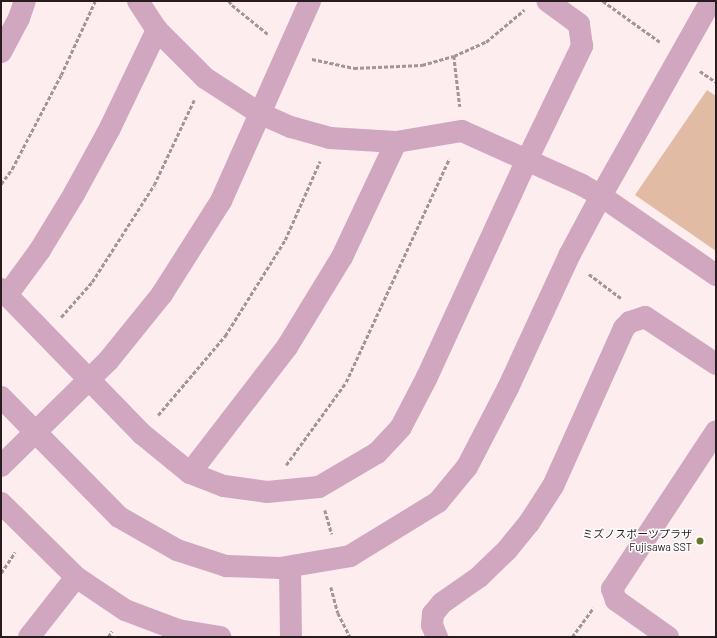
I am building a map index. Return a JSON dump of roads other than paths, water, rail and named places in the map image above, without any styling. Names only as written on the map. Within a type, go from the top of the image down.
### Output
[{"type":"street","points":[[1,52],[19,18],[25,1]]},
{"type":"street","points":[[138,1],[157,30],[205,78],[259,113],[291,127],[330,138],[396,142],[462,131],[582,185],[601,196],[716,275]]},
{"type":"street","points":[[1,466],[108,361],[162,294],[221,201],[310,1]]},
{"type":"street","points":[[1,396],[119,517],[177,550],[226,566],[280,568],[350,556],[438,502],[467,467],[508,388],[570,254],[711,1]]},
{"type":"street","points":[[157,30],[110,128],[74,194],[40,250],[4,292],[46,333],[142,434],[190,473],[224,486],[267,492],[319,487],[377,453],[401,427],[427,378],[527,160],[582,46],[579,24],[538,4]]},
{"type":"street","points":[[190,473],[287,347],[342,257],[396,142]]},
{"type":"street","points":[[437,637],[432,625],[433,614],[442,603],[478,577],[507,550],[554,486],[624,328],[630,322],[645,317],[716,364]]},
{"type":"street","points":[[656,634],[616,600],[612,589],[716,431]]},
{"type":"street","points":[[1,503],[76,577],[125,610],[176,634],[220,637]]},
{"type":"street","points":[[290,567],[291,637]]},
{"type":"street","points":[[30,637],[76,577]]},
{"type":"place","name":"ミズノスポーツプラザ Fujisawa SST","points":[[700,541]]}]
